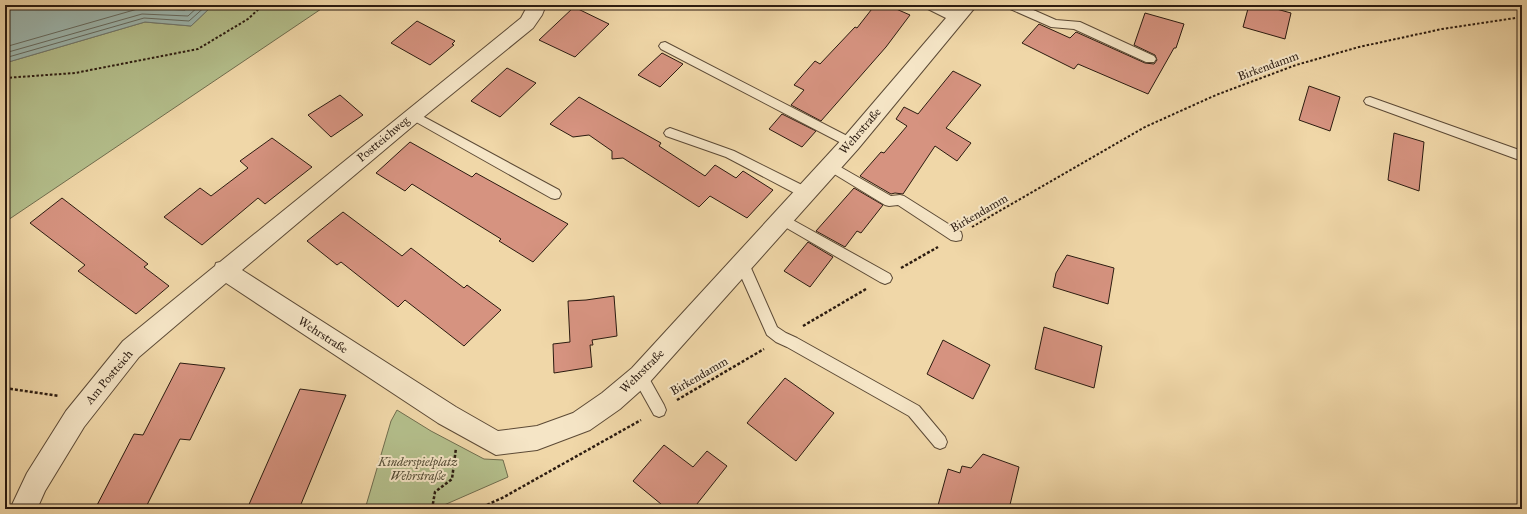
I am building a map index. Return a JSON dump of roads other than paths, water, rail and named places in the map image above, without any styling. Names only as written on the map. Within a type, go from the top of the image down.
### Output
[{"type":"street","name":"Postteichweg","points":[[224,270],[412,114],[527,22],[533,15],[537,5]]},
{"type":"street","points":[[934,5],[963,11]]},
{"type":"street","name":"Wehrstraße","points":[[224,270],[448,415],[496,443],[537,438],[581,422],[611,401],[640,376],[830,166],[963,11]]},
{"type":"street","name":"Am Postteich","points":[[23,509],[36,482],[88,401],[131,350],[224,270]]},
{"type":"lane","points":[[1012,5],[1055,24],[1076,25],[1150,59]]},
{"type":"lane","points":[[664,46],[851,142]]},
{"type":"lane","points":[[1370,100],[1522,156]]},
{"type":"lane","points":[[412,114],[555,194]]},
{"type":"lane","points":[[670,132],[730,154],[806,193]]},
{"type":"lane","points":[[830,166],[889,201],[900,200],[956,236]]},
{"type":"lane","points":[[782,219],[885,278]]},
{"type":"lane","points":[[742,263],[772,331],[781,338],[792,342],[914,411],[940,442]]},
{"type":"lane","points":[[640,376],[659,410]]},
{"type":"water","points":[[5,5],[213,5],[191,26],[145,22],[5,63]]},
{"type":"park label","name":"Kinderspielplatz Wehrstraße","points":[[418,469]]}]
